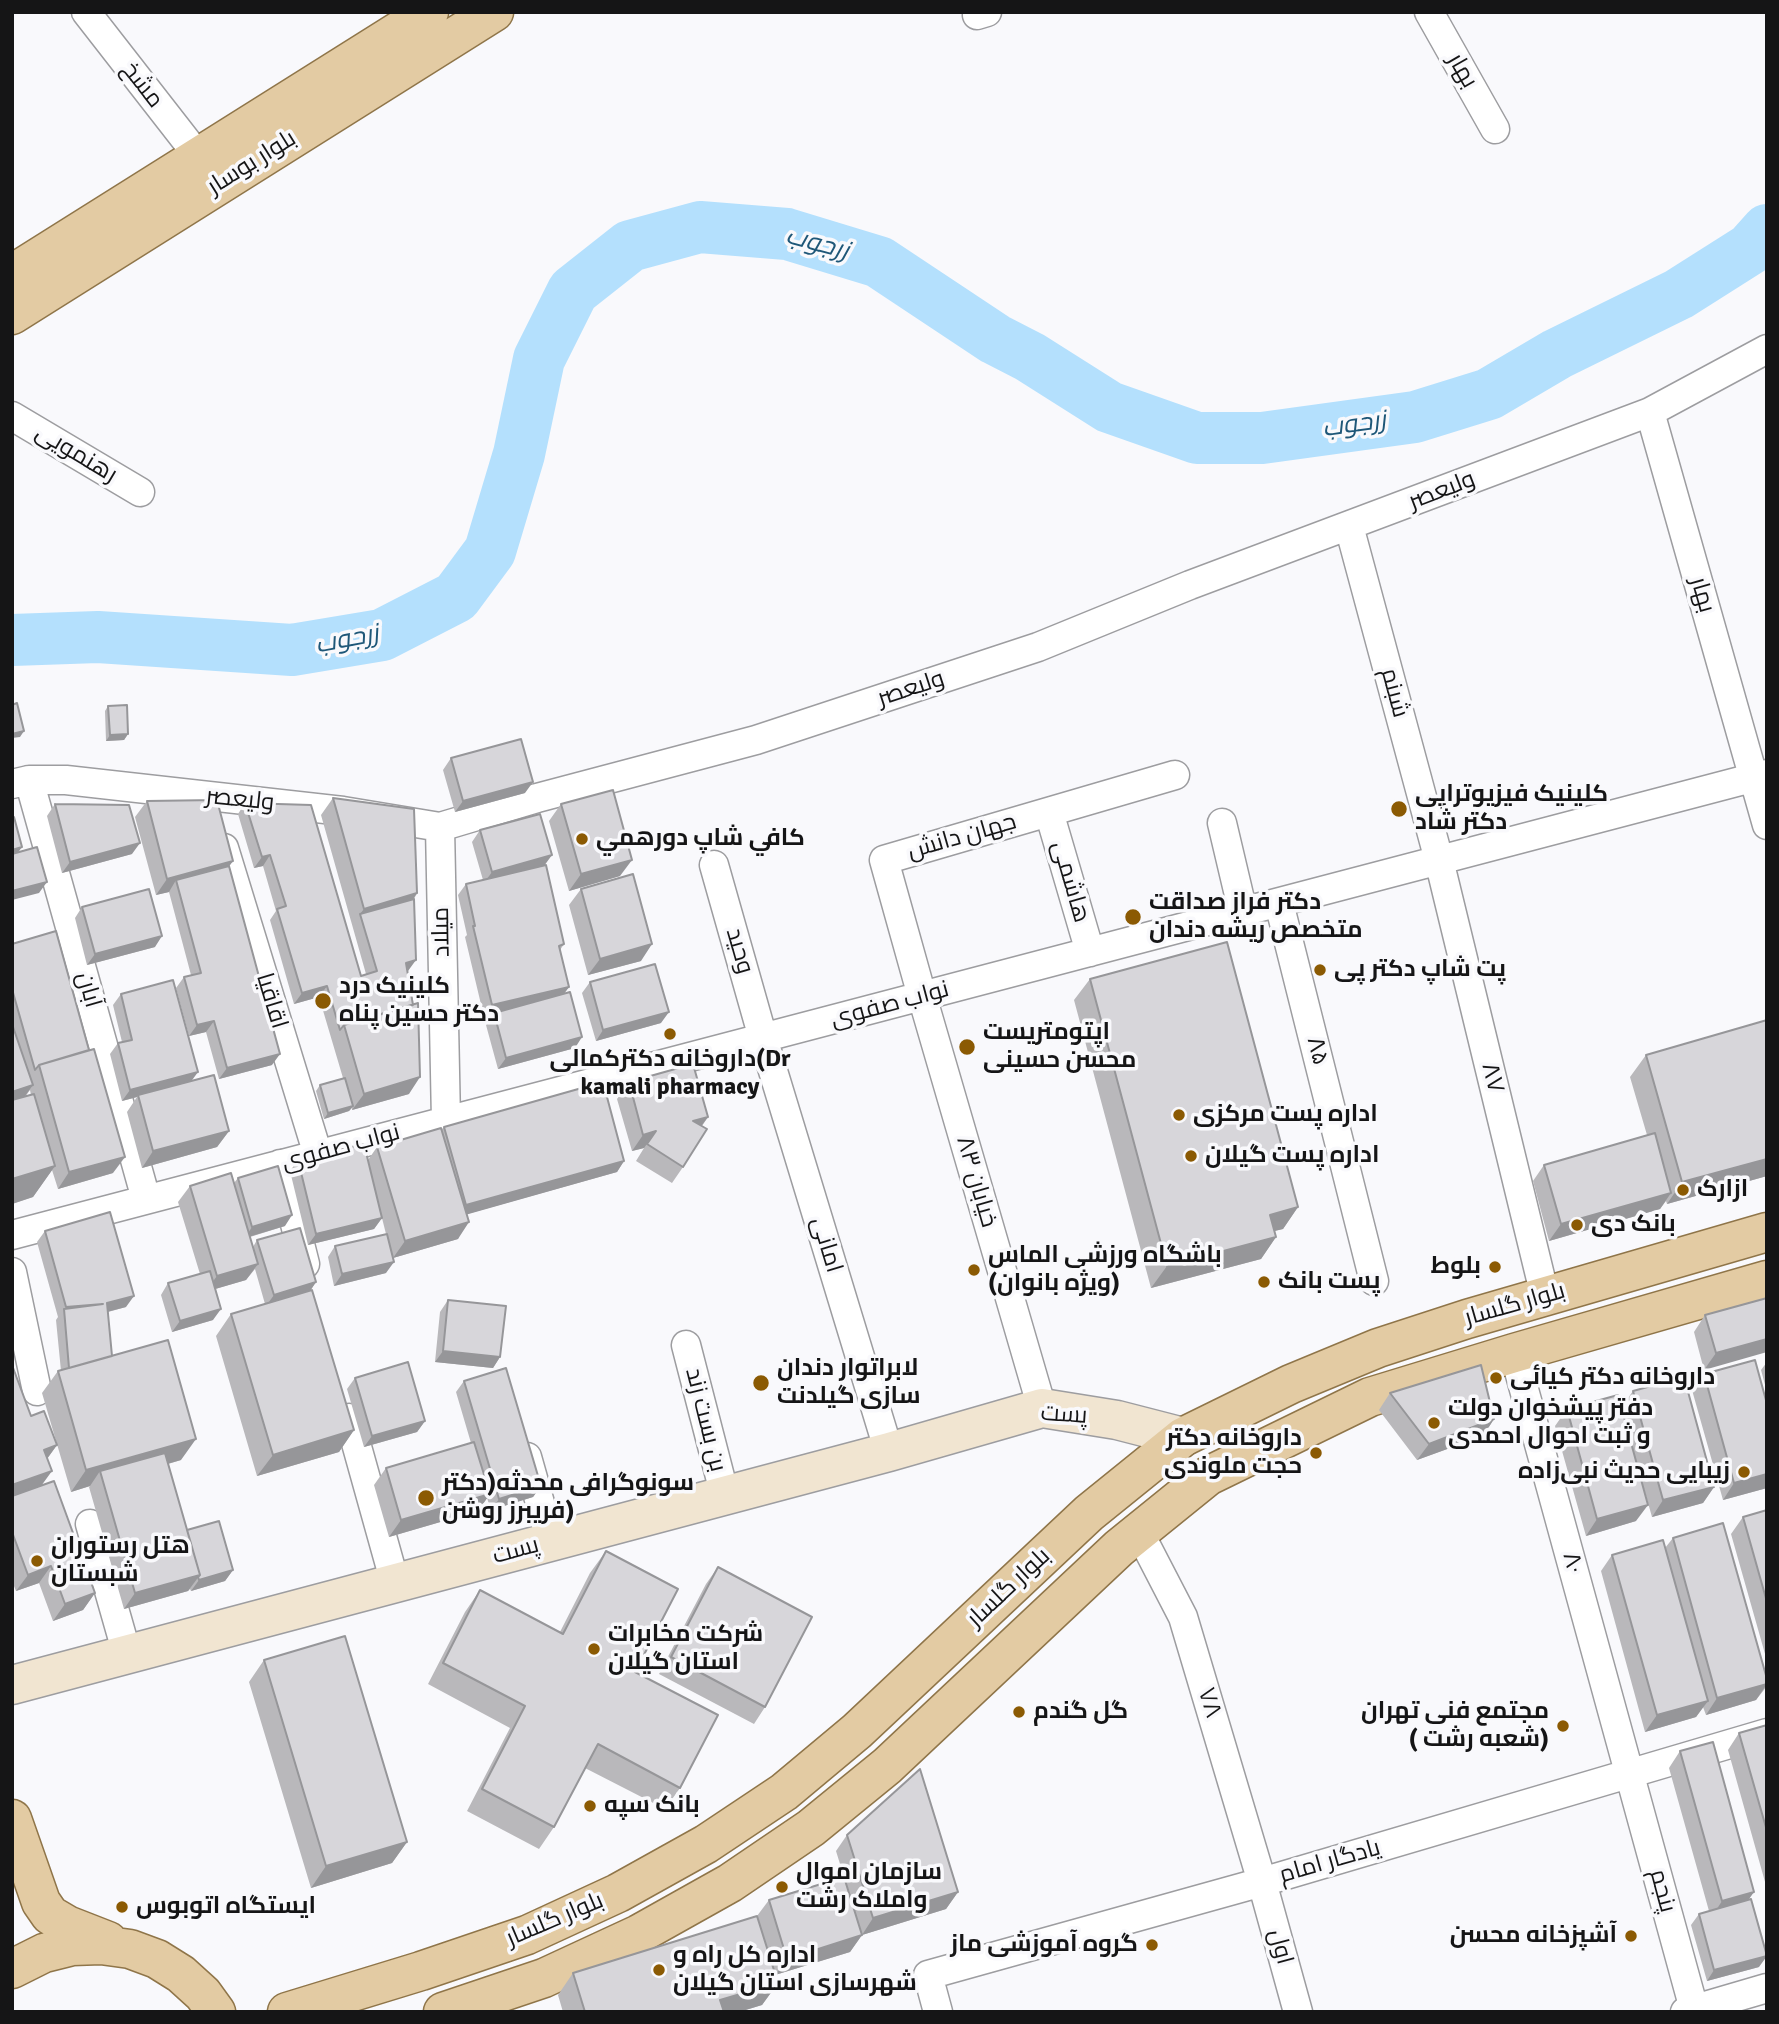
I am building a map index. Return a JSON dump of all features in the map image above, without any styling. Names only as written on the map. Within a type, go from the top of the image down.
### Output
[{"type":"main road","name":"بلوار بوسار","points":[[16,263],[199,157],[429,12]]},
{"type":"main road","name":"بلوار بوسار","points":[[12,315],[494,12]]},
{"type":"main road","name":"بلوار گلسار","points":[[288,2012],[527,1935],[618,1894],[706,1844],[784,1792],[857,1731],[1089,1513],[1183,1437],[1291,1384],[1378,1348],[1467,1319],[1767,1232]]},
{"type":"main road","name":"بلوار گلسار","points":[[443,2012],[515,2000],[544,1978],[639,1934],[730,1883],[811,1828],[887,1766],[1119,1548],[1208,1476],[1370,1396],[1767,1280]]},
{"type":"main road","points":[[12,1819],[41,1902],[50,1915],[67,1925],[165,1963],[181,1974],[206,1999],[248,2012]]},
{"type":"main road","points":[[12,1969],[35,1956],[63,1948],[91,1944],[130,1949]]},
{"type":"street","name":"مشخ","points":[[86,12],[199,157]]},
{"type":"street","name":"بهار","points":[[1429,12],[1495,129]]},
{"type":"street","name":"ولیعصر","points":[[21,782],[66,780],[343,811],[440,827],[537,798],[755,740],[1038,647],[1190,584],[1650,412],[1767,349]]},
{"type":"street","name":"بهار","points":[[1650,412],[1761,776],[1767,825]]},
{"type":"street","name":"رهنمویی","points":[[12,416],[140,492]]},
{"type":"street","name":"شبنم","points":[[1349,526],[1439,860]]},
{"type":"street","name":"جهان دانش","points":[[922,996],[884,860],[1175,775]]},
{"type":"street","name":"نواب صفوی","points":[[12,1235],[1761,776]]},
{"type":"street","name":"آبان","points":[[21,782],[146,1199]]},
{"type":"street","name":"هاشمی","points":[[1049,812],[1090,952]]},
{"type":"street","points":[[1222,823],[1243,912]]},
{"type":"street","name":"میلاد","points":[[440,827],[446,1121]]},
{"type":"street","name":"اقاقیا","points":[[224,848],[318,1154]]},
{"type":"street","name":"۸۷","points":[[1439,860],[1545,1296]]},
{"type":"street","name":"وحید","points":[[715,865],[763,1038]]},
{"type":"street","name":"۸۵","points":[[1279,902],[1374,1281]]},
{"type":"street","name":"خیابان ۸۳","points":[[922,996],[1042,1408]]},
{"type":"street","name":"امانی","points":[[763,1038],[889,1452]]},
{"type":"street","points":[[280,1164],[311,1287]]},
{"type":"street","points":[[12,1272],[37,1391]]},
{"type":"street","name":"بن بست زند","points":[[686,1345],[725,1496]]},
{"type":"street","name":"۸۰","points":[[1514,1353],[1629,1774]]},
{"type":"street","name":"پست","points":[[12,1685],[889,1452],[1042,1408],[1117,1420],[1183,1437]]},
{"type":"street","points":[[349,1418],[396,1583]]},
{"type":"street","points":[[521,1438],[551,1542]]},
{"type":"street","points":[[90,1524],[127,1654]]},
{"type":"street","name":"۷۸","points":[[1139,1532],[1183,1617],[1262,1882]]},
{"type":"street","name":"یادگار امام","points":[[938,2012],[928,1975],[1262,1882],[1767,1733]]},
{"type":"street","name":"پنجم","points":[[1629,1774],[1690,2010]]},
{"type":"street","name":"اول","points":[[1262,1882],[1298,2012]]},
{"type":"street","points":[[1690,2010],[1761,1997]]},
{"type":"building","points":[[17,703],[24,731],[12,734],[12,705]]},
{"type":"building","points":[[127,705],[128,734],[110,735],[108,706]]},
{"type":"building","points":[[521,739],[533,782],[463,801],[451,758]]},
{"type":"building","points":[[613,790],[632,860],[581,874],[561,804]]},
{"type":"building","points":[[333,798],[414,809],[417,893],[364,909]]},
{"type":"building","points":[[217,800],[233,861],[167,879],[147,801]]},
{"type":"building","points":[[245,803],[311,805],[361,976],[377,971],[360,914],[414,899],[416,960],[406,963],[413,1005],[344,1025],[340,1030],[327,986],[302,993],[277,909],[286,906],[270,855],[262,857]]},
{"type":"building","points":[[55,804],[129,805],[140,843],[70,862]]},
{"type":"building","points":[[540,814],[552,855],[492,872],[480,830]]},
{"type":"building","points":[[12,817],[22,847],[12,850]]},
{"type":"building","points":[[37,847],[47,882],[12,891],[12,854]]},
{"type":"building","points":[[546,865],[564,944],[559,946],[569,987],[492,1005],[466,884]]},
{"type":"building","points":[[229,866],[280,1054],[227,1068],[214,1021],[197,1025],[184,977],[201,973],[176,880]]},
{"type":"building","points":[[633,874],[652,944],[600,959],[581,889]]},
{"type":"building","points":[[149,889],[162,936],[95,954],[82,907]]},
{"type":"building","points":[[56,931],[89,1050],[39,1065],[35,1070],[12,989],[12,944]]},
{"type":"building","name":"اداره پست مرکزی","points":[[1227,942],[1298,1207],[1270,1215],[1276,1237],[1167,1266],[1090,979]]},
{"type":"building","points":[[655,964],[669,1012],[603,1030],[590,982]]},
{"type":"building","points":[[173,980],[198,1072],[130,1090],[118,1043],[132,1040],[121,994]]},
{"type":"building","points":[[570,992],[582,1037],[506,1058],[494,1013]]},
{"type":"building","points":[[418,1003],[420,1077],[364,1094],[344,1025]]},
{"type":"building","points":[[1767,1020],[1767,1159],[1682,1182],[1646,1055]]},
{"type":"building","points":[[12,1024],[33,1085],[12,1092]]},
{"type":"building","points":[[94,1049],[125,1157],[69,1172],[39,1065]]},
{"type":"building","points":[[693,1064],[708,1117],[693,1121],[707,1129],[683,1167],[647,1144],[656,1131],[643,1135],[629,1082]]},
{"type":"building","points":[[214,1075],[229,1131],[153,1151],[138,1095]]},
{"type":"building","points":[[345,1078],[353,1106],[328,1113],[320,1085]]},
{"type":"building","points":[[603,1082],[624,1161],[466,1205],[444,1127]]},
{"type":"building","points":[[34,1094],[55,1166],[12,1179],[12,1100]]},
{"type":"building","points":[[441,1128],[469,1222],[405,1241],[377,1147]]},
{"type":"building","points":[[1655,1133],[1671,1193],[1561,1224],[1544,1165]]},
{"type":"building","points":[[364,1144],[382,1218],[316,1234],[298,1160]]},
{"type":"building","points":[[278,1166],[292,1215],[252,1227],[238,1178]]},
{"type":"building","points":[[231,1173],[258,1264],[217,1276],[190,1186]]},
{"type":"building","points":[[110,1212],[134,1296],[107,1303],[112,1356],[69,1368],[64,1309],[103,1304],[66,1307],[45,1231]]},
{"type":"building","points":[[300,1228],[316,1282],[274,1295],[257,1240]]},
{"type":"building","points":[[387,1234],[394,1262],[342,1274],[335,1246]]},
{"type":"building","points":[[210,1271],[221,1309],[180,1321],[168,1283]]},
{"type":"building","points":[[312,1290],[354,1430],[273,1455],[231,1314]]},
{"type":"building","points":[[1767,1298],[1767,1339],[1716,1353],[1705,1315]]},
{"type":"building","points":[[448,1300],[506,1306],[500,1357],[443,1351]]},
{"type":"building","points":[[168,1340],[196,1439],[86,1470],[58,1371]]},
{"type":"building","points":[[1755,1360],[1767,1404],[1767,1474],[1734,1483],[1704,1374]]},
{"type":"building","points":[[408,1362],[425,1421],[372,1436],[355,1378]]},
{"type":"building","points":[[12,1365],[31,1416],[44,1411],[57,1445],[44,1450],[52,1471],[12,1485]]},
{"type":"building","name":"دفتر پیشخوان دولت و ثبت احوال احمدی","points":[[1481,1365],[1494,1419],[1429,1444],[1390,1393]]},
{"type":"building","points":[[506,1368],[541,1486],[499,1499],[464,1381]]},
{"type":"building","points":[[1684,1377],[1714,1487],[1663,1500],[1633,1391]]},
{"type":"building","points":[[1618,1395],[1648,1505],[1597,1519],[1567,1409]]},
{"type":"building","name":"سونوگرافی محدثه(دکتر فریبرز روشن)","points":[[474,1442],[490,1494],[401,1520],[386,1468]]},
{"type":"building","points":[[165,1453],[200,1575],[135,1593],[100,1471]]},
{"type":"building","points":[[54,1481],[95,1593],[65,1604],[51,1566],[28,1575],[12,1532],[12,1496]]},
{"type":"building","points":[[1767,1510],[1767,1602],[1743,1517]]},
{"type":"building","points":[[219,1521],[233,1570],[199,1580],[200,1575],[187,1530]]},
{"type":"building","points":[[1723,1523],[1767,1684],[1717,1698],[1673,1538]]},
{"type":"building","points":[[1663,1540],[1708,1701],[1657,1715],[1612,1555]]},
{"type":"building","points":[[606,1551],[678,1589],[635,1672],[718,1715],[680,1788],[598,1744],[554,1827],[482,1789],[525,1706],[443,1663],[480,1590],[563,1634]]},
{"type":"building","points":[[718,1567],[812,1617],[765,1707],[671,1657]]},
{"type":"building","points":[[345,1636],[407,1842],[326,1866],[264,1660]]},
{"type":"building","points":[[1767,1725],[1767,1831],[1739,1733]]},
{"type":"building","points":[[1713,1742],[1754,1892],[1722,1901],[1680,1751]]},
{"type":"building","points":[[920,1769],[958,1892],[873,1918],[847,1835]]},
{"type":"building","points":[[844,1877],[862,1935],[787,1959],[769,1900]]},
{"type":"building","points":[[1751,1899],[1767,1956],[1714,1970],[1699,1914]]},
{"type":"building","points":[[757,1916],[778,1983],[720,2000],[724,2012],[585,2012],[573,1973]]},
{"type":"waterway","name":"زرجوب","points":[[12,640],[98,637],[292,650],[382,635],[456,597],[490,551],[519,454],[539,359],[573,291],[630,246],[700,227],[787,234],[879,262],[995,339],[1030,357],[1109,407],[1197,438],[1262,438],[1415,417],[1489,394],[1557,354],[1679,294],[1750,249],[1767,230]]},
{"type":"place","name":"کلینیک فیزیوتراپی دکتر شاد","points":[[1399,809]]},
{"type":"place","name":"كافي شاپ دورهمي","points":[[582,839]]},
{"type":"place","name":"دکتر فراز صداقت متخصص ریشه دندان","points":[[1133,917]]},
{"type":"place","name":"پت شاپ دکتر پی","points":[[1320,970]]},
{"type":"place","name":"کلینیک درد دکتر حسین پناه","points":[[323,1001]]},
{"type":"place","name":"داروخانه دکترکمالی(Dr kamali pharmacy","points":[[670,1034]]},
{"type":"place","name":"اپتومتریست محسن حسینی","points":[[967,1047]]},
{"type":"place","name":"اداره پست مرکزی","points":[[1179,1115]]},
{"type":"place","name":"اداره پست گیلان","points":[[1191,1156]]},
{"type":"place","name":"ازارک","points":[[1683,1190]]},
{"type":"place","name":"بانک دی","points":[[1577,1225]]},
{"type":"place","name":"بلوط","points":[[1495,1267]]},
{"type":"place","name":"باشگاه ورزشی الماس (ویژه بانوان)","points":[[974,1270]]},
{"type":"place","name":"پست بانک","points":[[1264,1282]]},
{"type":"place","name":"داروخانه دکتر کیائی","points":[[1496,1378]]},
{"type":"place","name":"لابراتوار دندان سازی گیلدنت","points":[[761,1383]]},
{"type":"place","name":"دفتر پیشخوان دولت و ثبت احوال احمدی","points":[[1434,1423]]},
{"type":"place","name":"داروخانه دکتر حجت ملوندی","points":[[1316,1453]]},
{"type":"place","name":"زیبایی حدیث نبی‌زاده","points":[[1744,1472]]},
{"type":"place","name":"سونوگرافی محدثه(دکتر فریبرز روشن)","points":[[426,1498]]},
{"type":"place","name":"هتل رستوران شبستان","points":[[37,1561]]},
{"type":"place","name":"شرکت مخابرات استان گیلان","points":[[594,1649]]},
{"type":"place","name":"گل گندم","points":[[1019,1712]]},
{"type":"place","name":"مجتمع فنی تهران ( شعبه رشت)","points":[[1563,1726]]},
{"type":"place","name":"بانک سپه","points":[[590,1806]]},
{"type":"place","name":"سازمان اموال واملاک رشت","points":[[782,1887]]},
{"type":"place","name":"ایستگاه اتوبوس","points":[[122,1907]]},
{"type":"place","name":"آشپزخانه محسن","points":[[1631,1936]]},
{"type":"place","name":"گروه آموزشی ماز","points":[[1152,1945]]},
{"type":"place","name":"اداره کل راه و شهرسازی استان گیلان","points":[[659,1970]]}]
